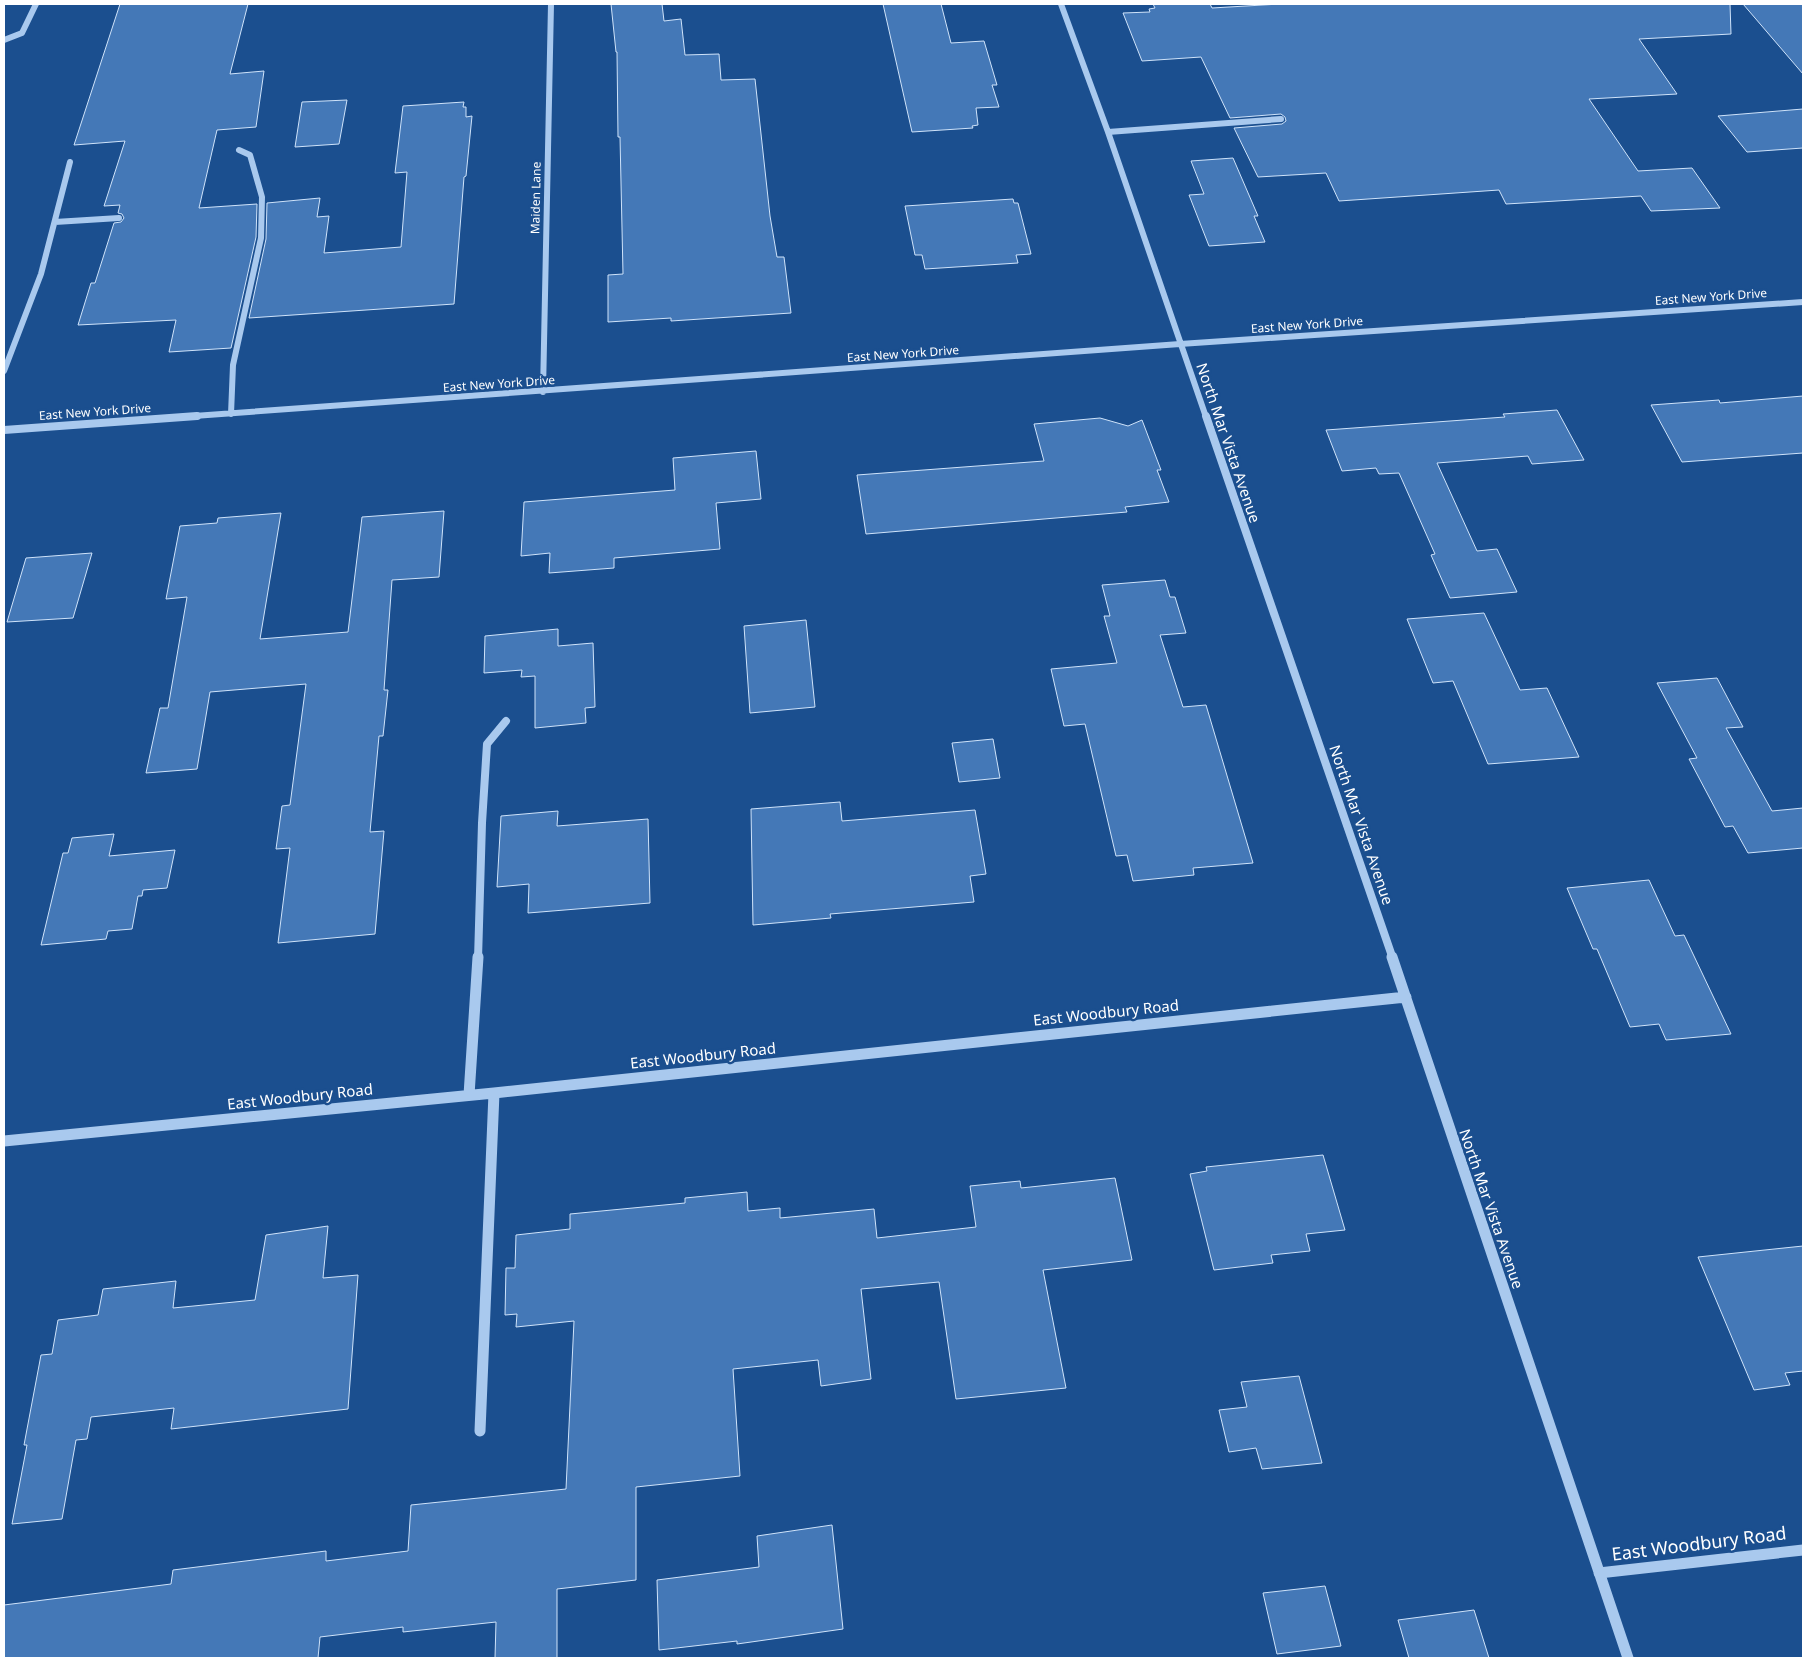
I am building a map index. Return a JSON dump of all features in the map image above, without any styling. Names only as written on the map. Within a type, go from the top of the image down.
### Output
[{"type":"street","points":[[4,40],[22,33],[36,4]]},
{"type":"street","name":"Maiden Lane","points":[[543,392],[552,4]]},
{"type":"street","name":"North Mar Vista Avenue","points":[[1061,4],[1108,132],[1406,997],[1628,1658]]},
{"type":"street","points":[[1108,132],[1281,119]]},
{"type":"street","points":[[230,414],[233,364],[261,238],[262,197],[250,155],[239,150]]},
{"type":"street","points":[[54,222],[118,218]]},
{"type":"street","name":"East New York Drive","points":[[4,430],[1180,344],[1803,302]]},
{"type":"street","points":[[470,1095],[478,985],[482,823],[487,744],[506,721]]},
{"type":"street","name":"East Woodbury Road","points":[[4,1141],[494,1093],[1406,997]]},
{"type":"street","points":[[480,1431],[494,1093]]},
{"type":"street","name":"East Woodbury Road","points":[[1598,1573],[1803,1550]]},
{"type":"lane","points":[[4,371],[41,274],[70,162]]},
{"type":"building","points":[[120,4],[248,4],[230,74],[264,71],[256,127],[217,130],[199,208],[257,204],[256,237],[231,348],[169,352],[176,320],[78,325],[91,283],[95,283],[114,223],[121,222],[124,218],[122,214],[118,213],[120,205],[104,206],[125,141],[74,145]]},
{"type":"building","points":[[611,4],[662,4],[664,21],[681,19],[685,55],[719,54],[721,80],[755,79],[770,216],[777,257],[784,257],[791,313],[671,321],[671,318],[608,322],[608,275],[623,274],[617,52]]},
{"type":"building","points":[[883,4],[941,4],[951,43],[984,41],[997,85],[992,85],[999,107],[976,108],[978,125],[972,126],[973,128],[912,132]]},
{"type":"building","points":[[1153,4],[1210,4],[1212,8],[1280,4],[1730,4],[1731,34],[1639,39],[1677,94],[1589,99],[1638,171],[1692,168],[1720,208],[1651,211],[1641,196],[1506,204],[1499,190],[1339,201],[1326,173],[1258,177],[1234,128],[1282,124],[1286,121],[1285,117],[1281,114],[1230,118],[1201,57],[1142,61],[1123,13],[1150,12],[1149,9],[1155,8]]},
{"type":"building","points":[[1743,4],[1803,4],[1803,74]]},
{"type":"building","points":[[347,100],[339,144],[295,147],[302,102]]},
{"type":"building","points":[[464,102],[463,107],[466,107],[466,117],[472,116],[466,176],[464,177],[454,304],[249,318],[266,239],[267,203],[320,198],[317,217],[329,216],[324,253],[401,247],[407,172],[395,173],[403,106]]},
{"type":"building","points":[[1803,109],[1803,148],[1747,152],[1718,116]]},
{"type":"building","points":[[1233,158],[1258,216],[1254,216],[1265,242],[1209,246],[1189,195],[1204,194],[1191,161]]},
{"type":"building","points":[[1013,199],[1014,203],[1018,203],[1031,254],[1016,255],[1018,263],[925,269],[922,255],[915,255],[905,206]]},
{"type":"building","points":[[1803,396],[1803,453],[1682,462],[1651,405],[1719,400],[1720,403]]},
{"type":"building","points":[[1557,410],[1584,460],[1532,464],[1528,456],[1437,463],[1477,551],[1497,549],[1517,592],[1450,598],[1431,555],[1435,554],[1399,473],[1379,474],[1376,468],[1342,471],[1326,430],[1505,417],[1503,414]]},
{"type":"building","points":[[1100,418],[1128,426],[1142,420],[1161,470],[1157,470],[1169,502],[1125,507],[1127,512],[866,534],[857,475],[1044,461],[1034,424]]},
{"type":"building","points":[[756,451],[761,499],[716,503],[720,549],[614,558],[614,568],[549,573],[550,553],[521,556],[524,502],[675,490],[673,458]]},
{"type":"building","points":[[444,511],[439,577],[392,580],[384,690],[388,690],[383,736],[379,736],[370,832],[384,831],[375,934],[278,943],[290,848],[276,849],[282,806],[290,805],[306,684],[210,692],[197,769],[146,773],[160,708],[168,708],[187,597],[166,599],[180,526],[217,523],[218,518],[281,513],[260,639],[348,632],[362,517]]},
{"type":"building","points":[[92,553],[73,618],[7,622],[26,558]]},
{"type":"building","points":[[1165,580],[1170,597],[1175,597],[1186,633],[1160,635],[1183,707],[1206,705],[1253,863],[1193,868],[1194,875],[1133,881],[1127,855],[1116,856],[1085,724],[1064,726],[1051,669],[1117,663],[1104,616],[1110,616],[1102,585]]},
{"type":"building","points":[[1484,613],[1520,690],[1547,688],[1579,757],[1488,764],[1453,681],[1433,683],[1407,619]]},
{"type":"building","points":[[806,620],[815,707],[750,713],[744,626]]},
{"type":"building","points":[[558,629],[558,646],[593,643],[595,707],[585,708],[586,723],[535,728],[535,676],[521,677],[522,670],[484,673],[485,636]]},
{"type":"building","points":[[1717,678],[1743,727],[1726,728],[1772,811],[1803,808],[1803,848],[1748,853],[1733,826],[1725,827],[1689,759],[1697,758],[1657,683]]},
{"type":"building","points":[[993,739],[1000,778],[959,782],[952,743]]},
{"type":"building","points":[[840,802],[842,821],[975,810],[986,874],[970,876],[974,902],[830,914],[831,918],[753,925],[751,809]]},
{"type":"building","points":[[558,811],[557,826],[648,819],[650,903],[528,913],[529,884],[497,887],[501,816]]},
{"type":"building","points":[[114,834],[109,856],[175,850],[167,888],[143,890],[142,896],[138,896],[132,929],[108,931],[106,939],[41,945],[63,853],[68,853],[72,838]]},
{"type":"building","points":[[1649,880],[1675,936],[1684,935],[1731,1034],[1666,1040],[1659,1024],[1630,1027],[1597,949],[1593,949],[1567,888]]},
{"type":"building","points":[[1323,1155],[1345,1230],[1306,1234],[1310,1251],[1271,1255],[1273,1263],[1214,1270],[1190,1174],[1207,1171],[1206,1167]]},
{"type":"building","points":[[1115,1178],[1132,1260],[1043,1270],[1066,1388],[956,1399],[939,1282],[861,1289],[871,1379],[821,1386],[818,1360],[733,1369],[740,1476],[636,1487],[636,1580],[557,1589],[557,1658],[495,1658],[496,1622],[403,1632],[403,1627],[320,1637],[318,1658],[4,1658],[4,1605],[171,1584],[173,1570],[326,1551],[326,1561],[408,1551],[411,1505],[566,1489],[574,1321],[516,1327],[517,1314],[505,1315],[506,1268],[515,1268],[516,1235],[570,1229],[570,1214],[685,1203],[685,1198],[747,1192],[748,1211],[780,1208],[780,1218],[874,1209],[877,1238],[976,1227],[970,1186],[1020,1181],[1021,1188]]},
{"type":"building","points":[[328,1226],[323,1278],[358,1275],[348,1409],[171,1429],[174,1408],[91,1417],[87,1439],[76,1440],[62,1519],[12,1524],[27,1445],[24,1445],[41,1355],[52,1354],[58,1320],[98,1315],[103,1289],[176,1281],[173,1308],[255,1300],[266,1235]]},
{"type":"building","points":[[1803,1246],[1803,1371],[1785,1373],[1790,1385],[1754,1390],[1698,1257]]},
{"type":"building","points":[[1299,1376],[1322,1463],[1262,1469],[1256,1448],[1229,1452],[1219,1410],[1247,1407],[1241,1382]]},
{"type":"building","points":[[832,1525],[843,1629],[737,1644],[737,1641],[659,1650],[657,1580],[759,1567],[757,1536]]},
{"type":"building","points":[[1325,1586],[1341,1646],[1277,1654],[1263,1593]]},
{"type":"building","points":[[1474,1610],[1489,1658],[1409,1658],[1398,1620]]}]
